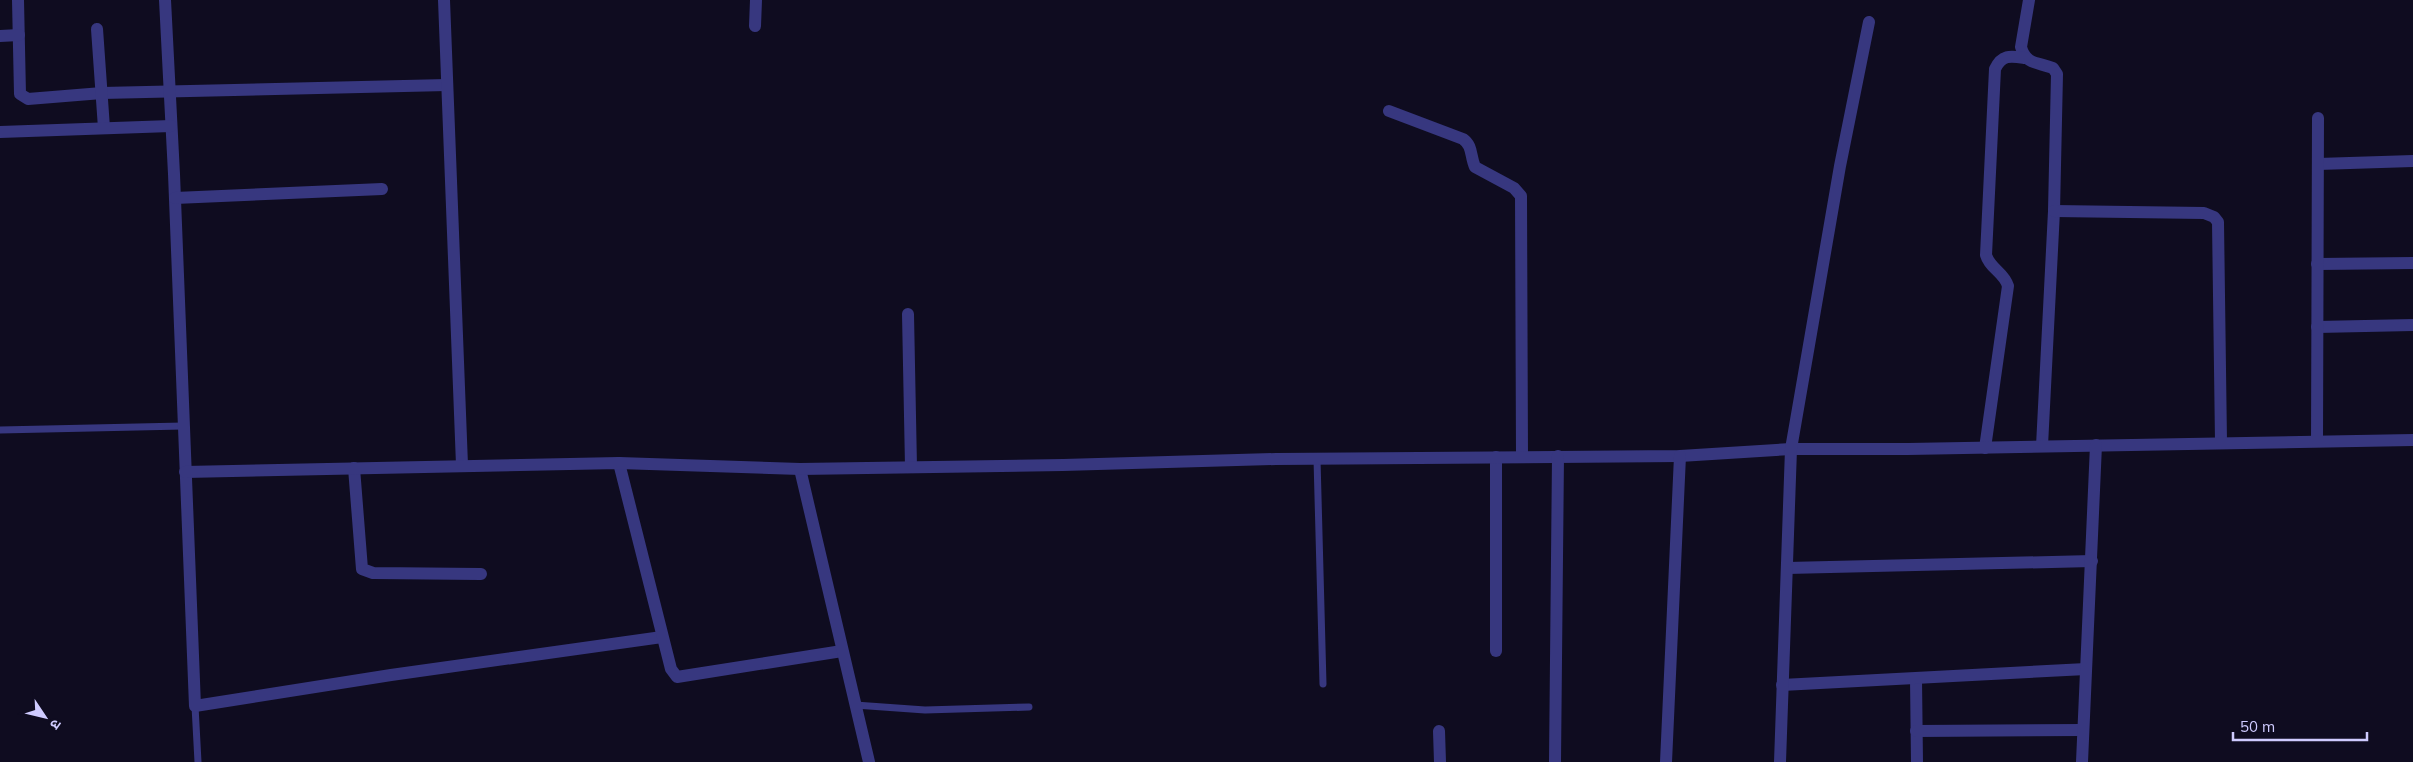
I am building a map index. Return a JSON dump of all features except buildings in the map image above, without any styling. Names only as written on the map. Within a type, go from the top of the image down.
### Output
[{"type":"street","points":[[18,0],[20,94],[24,98],[102,94],[448,85]]},
{"type":"street","points":[[165,0],[175,198],[195,706],[477,662],[662,637]]},
{"type":"street","points":[[444,0],[462,465]]},
{"type":"street","points":[[755,26],[756,0]]},
{"type":"street","points":[[2025,58],[2021,47],[2029,0]]},
{"type":"street","points":[[1780,762],[1791,450],[1840,166],[1869,22]]},
{"type":"street","points":[[97,29],[104,128]]},
{"type":"street","points":[[0,36],[18,35]]},
{"type":"street","points":[[1985,448],[2008,286],[2004,277],[1990,266],[1986,256],[1995,69],[1999,61],[2005,57],[2025,58],[2031,62],[2053,68],[2057,74],[2054,211],[2042,446]]},
{"type":"street","points":[[1389,111],[1463,139],[1471,147],[1472,161],[1476,167],[1514,188],[1520,196],[1522,202],[1522,456]]},
{"type":"street","points":[[2317,441],[2318,118]]},
{"type":"street","points":[[0,132],[171,126]]},
{"type":"street","points":[[2318,164],[2413,161]]},
{"type":"street","points":[[175,198],[382,189]]},
{"type":"street","points":[[2054,211],[2204,213],[2214,217],[2218,222],[2220,442]]},
{"type":"street","points":[[2317,264],[2413,263]]},
{"type":"street","points":[[908,314],[911,467]]},
{"type":"street","points":[[2317,327],[2413,325]]},
{"type":"street","points":[[185,472],[462,465],[619,464],[800,469],[1316,459],[1680,456],[1791,450],[2413,440]]},
{"type":"street","points":[[2082,762],[2096,445]]},
{"type":"street","points":[[1555,762],[1558,456]]},
{"type":"street","points":[[1666,762],[1680,456]]},
{"type":"street","points":[[1496,457],[1496,651]]},
{"type":"street","points":[[619,464],[662,637],[671,669],[677,677],[842,651]]},
{"type":"street","points":[[354,468],[362,569],[373,573],[481,574]]},
{"type":"street","points":[[800,469],[869,762]]},
{"type":"street","points":[[1786,568],[2092,562]]},
{"type":"street","points":[[1782,685],[2086,669]]},
{"type":"street","points":[[1916,679],[1917,762]]},
{"type":"street","points":[[1916,731],[2083,730]]},
{"type":"street","points":[[1439,731],[1440,762]]},
{"type":"lane","points":[[0,430],[183,426]]},
{"type":"lane","points":[[1316,459],[1323,684]]},
{"type":"lane","points":[[855,705],[925,710],[1029,707]]},
{"type":"lane","points":[[195,706],[198,762]]}]
